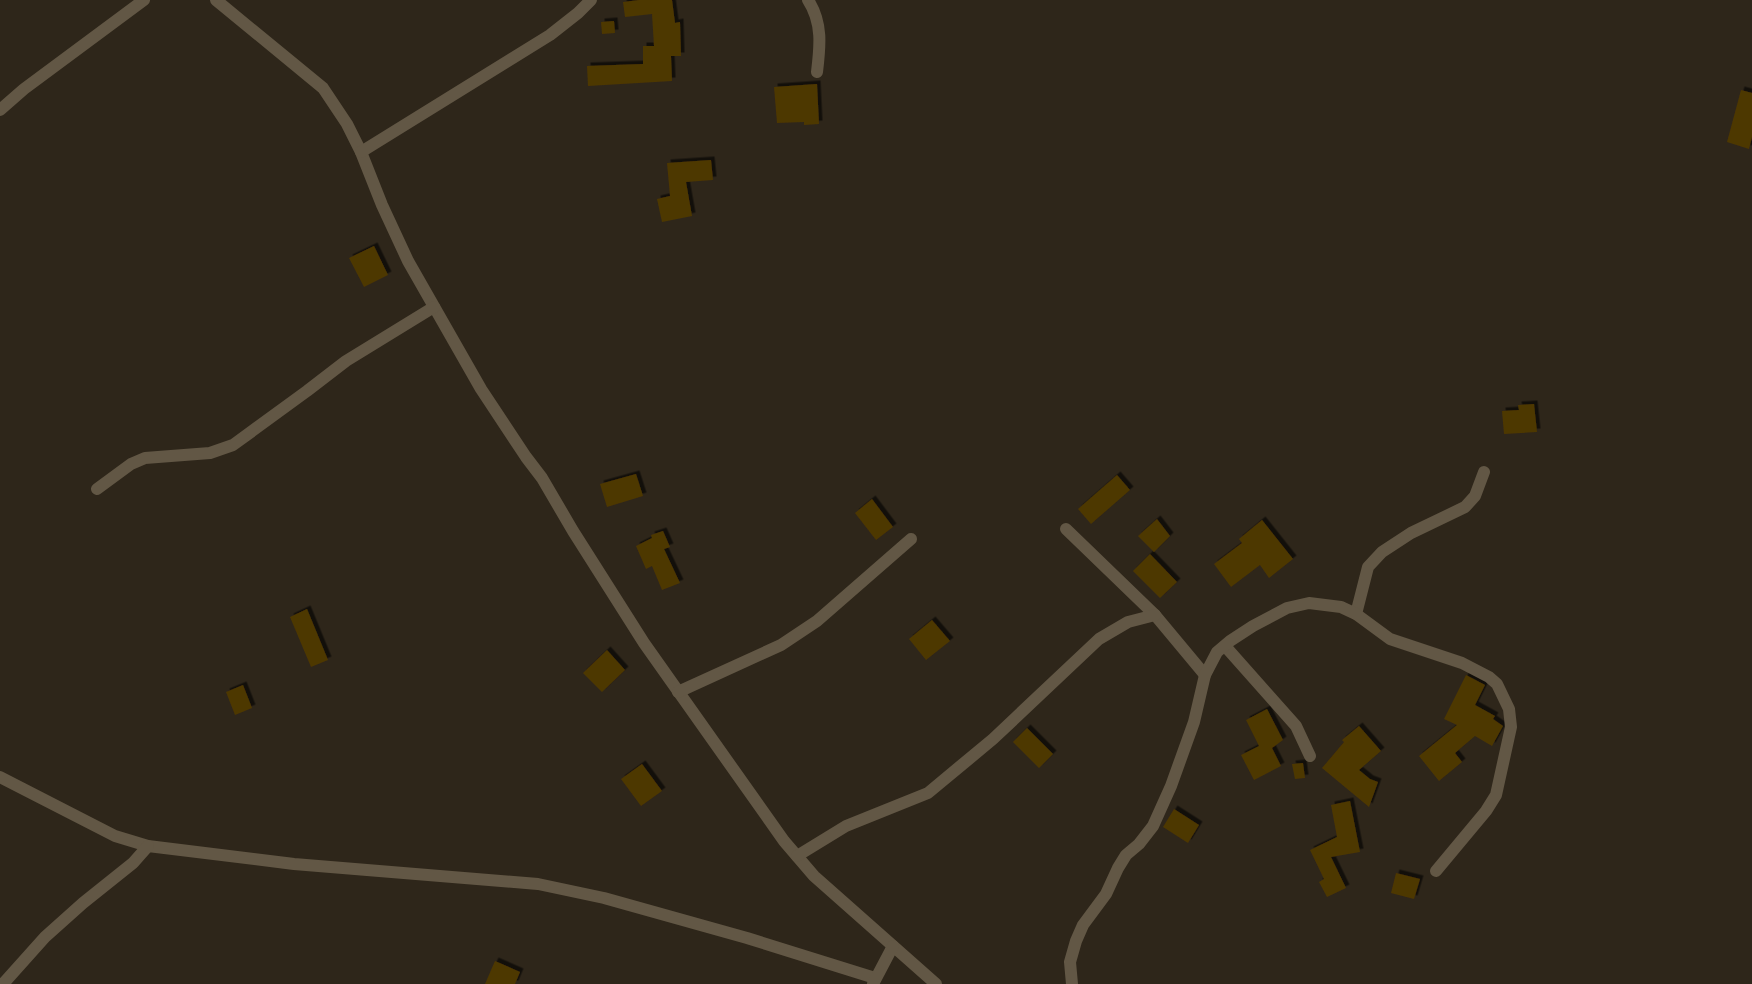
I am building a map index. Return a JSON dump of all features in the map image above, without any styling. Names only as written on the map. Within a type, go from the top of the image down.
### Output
[{"type":"street","points":[[0,110],[24,89],[144,0]]},
{"type":"street","points":[[216,0],[323,88],[347,124],[361,152],[382,205],[408,261],[481,389],[526,457],[542,478],[639,636],[780,835],[814,876],[936,984]]},
{"type":"street","points":[[361,152],[550,35],[578,13],[591,0]]},
{"type":"street","points":[[808,0],[818,23],[820,43],[817,72]]},
{"type":"street","points":[[97,489],[132,464],[145,458],[210,453],[233,445],[346,361],[434,307]]},
{"type":"street","points":[[1356,614],[1368,567],[1382,552],[1411,533],[1465,507],[1475,496],[1484,472]]},
{"type":"street","points":[[1066,529],[1155,615],[1205,675]]},
{"type":"street","points":[[678,692],[781,645],[817,621],[911,540]]},
{"type":"street","points":[[1072,984],[1070,962],[1076,941],[1083,925],[1106,894],[1118,868],[1126,856],[1139,844],[1153,826],[1171,786],[1194,722],[1205,675],[1217,652],[1253,626],[1287,608],[1309,603],[1342,607],[1356,614],[1390,640],[1462,664],[1489,677],[1497,684],[1510,709],[1511,727],[1496,795],[1486,811],[1436,871]]},
{"type":"street","points":[[797,856],[846,826],[928,793],[993,739],[1098,639],[1128,622],[1155,615]]},
{"type":"street","points":[[1225,646],[1296,726],[1310,756]]},
{"type":"street","points":[[0,777],[115,836],[148,846],[294,864],[538,884],[612,900],[747,938],[874,981],[893,946]]},
{"type":"street","points":[[3,984],[45,938],[83,903],[133,864],[148,846]]},
{"type":"building","points":[[639,0],[672,0],[675,23],[680,22],[681,56],[671,56],[672,81],[588,86],[587,66],[643,64],[643,46],[654,46],[652,14],[625,17],[623,2]]},
{"type":"building","points":[[614,21],[615,33],[602,34],[601,22]]},
{"type":"building","points":[[817,84],[819,124],[804,125],[804,122],[777,123],[774,87]]},
{"type":"building","points":[[1741,90],[1752,93],[1752,137],[1749,149],[1727,142]]},
{"type":"building","points":[[711,160],[713,180],[686,182],[692,216],[662,222],[657,199],[670,196],[667,163]]},
{"type":"building","points":[[374,246],[388,275],[364,287],[349,258]]},
{"type":"building","points":[[1534,404],[1537,432],[1504,434],[1502,411],[1519,410],[1518,405]]},
{"type":"building","points":[[636,474],[643,496],[607,507],[600,484]]},
{"type":"building","points":[[1117,475],[1130,490],[1091,524],[1078,509]]},
{"type":"building","points":[[872,499],[893,527],[876,540],[855,513]]},
{"type":"building","points":[[1157,519],[1170,536],[1154,552],[1138,536]]},
{"type":"building","points":[[1262,520],[1293,559],[1269,578],[1260,565],[1231,587],[1214,564],[1242,543],[1239,539]]},
{"type":"building","points":[[663,531],[670,547],[664,549],[680,583],[662,590],[652,566],[646,569],[636,546],[652,538],[651,535]]},
{"type":"building","points":[[1150,554],[1177,582],[1160,598],[1133,571]]},
{"type":"building","points":[[307,609],[328,660],[311,667],[290,617]]},
{"type":"building","points":[[932,620],[950,641],[926,660],[909,639]]},
{"type":"building","points":[[607,650],[625,670],[602,692],[583,673]]},
{"type":"building","points":[[1466,675],[1485,685],[1475,705],[1495,716],[1493,719],[1503,726],[1492,746],[1475,736],[1455,753],[1462,762],[1439,781],[1419,756],[1457,725],[1444,719]]},
{"type":"building","points":[[243,685],[252,708],[235,715],[226,692]]},
{"type":"building","points":[[1267,709],[1283,740],[1272,748],[1281,766],[1254,780],[1241,755],[1259,746],[1246,720]]},
{"type":"building","points":[[1359,726],[1381,751],[1359,770],[1370,779],[1378,782],[1369,807],[1322,768],[1344,742],[1342,740]]},
{"type":"building","points":[[1027,728],[1053,754],[1039,768],[1013,742]]},
{"type":"building","points":[[1303,763],[1305,778],[1295,779],[1292,764]]},
{"type":"building","points":[[642,764],[662,791],[641,806],[621,779]]},
{"type":"building","points":[[1350,801],[1360,852],[1331,857],[1346,888],[1327,897],[1319,882],[1324,879],[1310,850],[1337,837],[1331,805]]},
{"type":"building","points":[[1174,809],[1199,825],[1188,843],[1163,827]]},
{"type":"building","points":[[1396,873],[1420,879],[1414,899],[1391,893]]},
{"type":"building","points":[[495,961],[520,972],[515,984],[485,984]]}]
